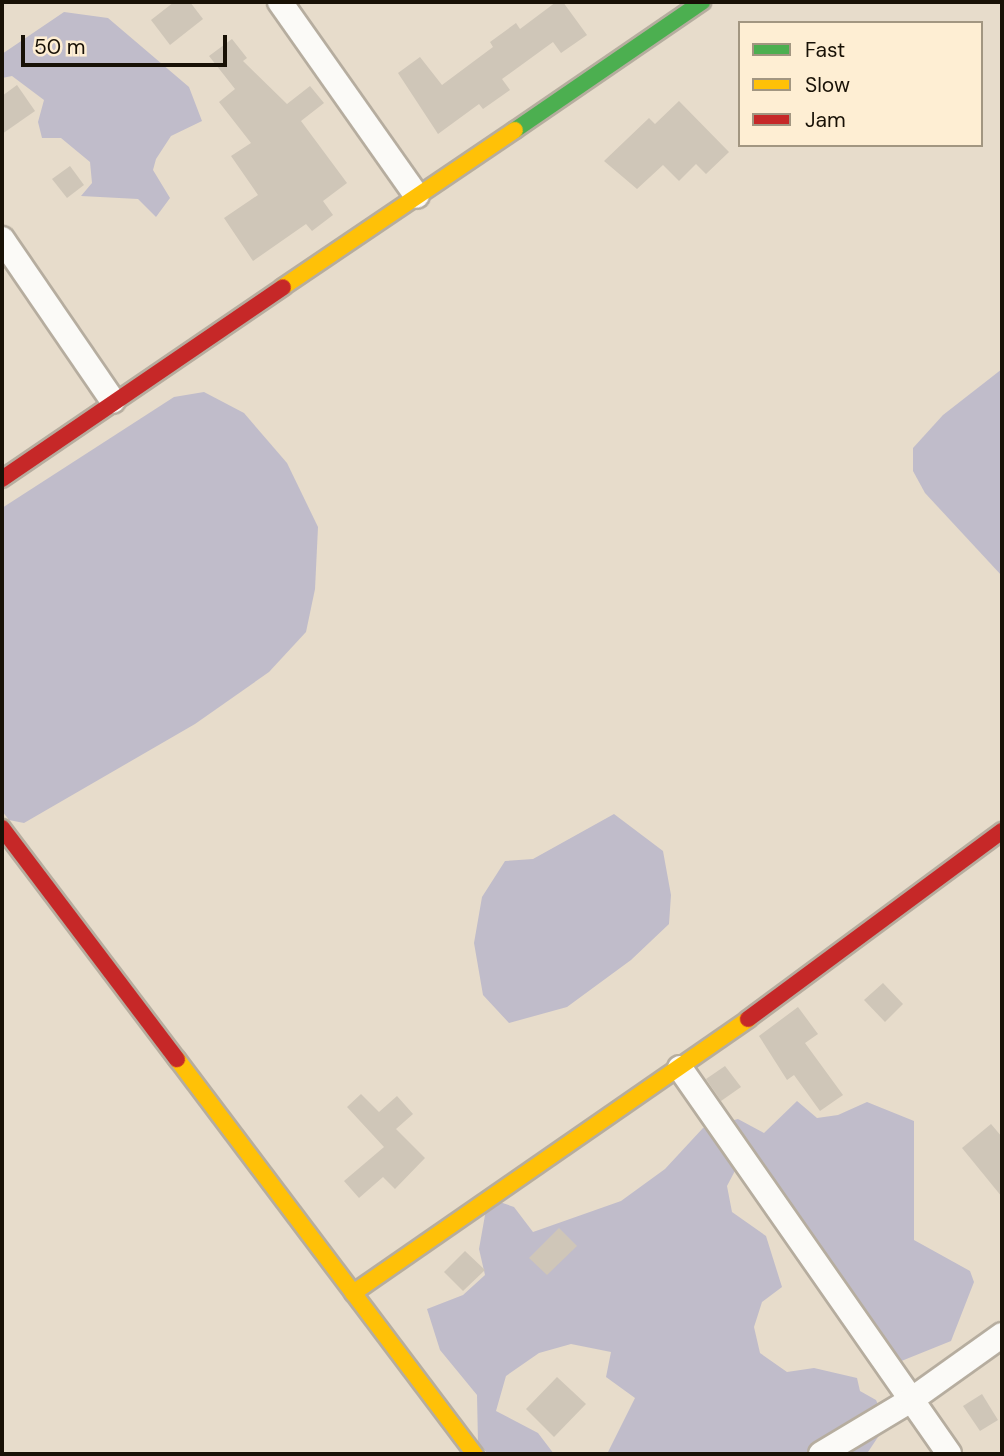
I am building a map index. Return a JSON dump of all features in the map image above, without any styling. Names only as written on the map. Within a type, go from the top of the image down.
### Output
[{"type":"street","points":[[280,2],[417,196]]},
{"type":"street","points":[[2,479],[702,2]]},
{"type":"street","points":[[2,239],[113,401]]},
{"type":"street","points":[[2,828],[475,1454]]},
{"type":"street","points":[[353,1293],[680,1068],[1002,831]]},
{"type":"street","points":[[680,1068],[949,1454]]},
{"type":"street","points":[[821,1454],[911,1400],[1002,1335]]},
{"type":"shaded area","points":[[64,12],[108,18],[189,87],[202,121],[171,136],[156,159],[153,170],[170,198],[156,217],[138,199],[81,196],[92,183],[90,162],[61,138],[42,138],[38,122],[44,100],[12,76],[2,78],[2,54]]},
{"type":"shaded area","points":[[1002,369],[1002,576],[925,493],[913,471],[913,448],[943,415]]},
{"type":"shaded area","points":[[204,392],[244,413],[287,463],[318,527],[315,589],[306,632],[269,672],[195,724],[24,823],[9,820],[2,811],[2,508],[174,397]]},
{"type":"shaded area","points":[[614,814],[663,851],[671,895],[669,924],[631,960],[567,1007],[509,1023],[483,995],[474,943],[482,897],[505,861],[533,859]]},
{"type":"shaded area","points":[[797,1101],[817,1118],[838,1115],[867,1102],[914,1121],[914,1240],[970,1271],[974,1282],[951,1341],[889,1366],[738,1165],[727,1186],[732,1212],[766,1236],[782,1287],[762,1302],[754,1327],[760,1353],[787,1372],[814,1368],[857,1378],[860,1391],[876,1400],[881,1411],[880,1434],[868,1452],[607,1454],[635,1398],[606,1377],[611,1352],[571,1344],[539,1353],[506,1376],[496,1411],[538,1433],[554,1454],[488,1454],[478,1443],[477,1395],[440,1350],[427,1309],[463,1295],[485,1275],[479,1249],[488,1198],[514,1207],[533,1232],[621,1201],[665,1169],[703,1128],[738,1119],[764,1133]]},
{"type":"building","points":[[174,2],[190,2],[203,19],[170,45],[151,20]]},
{"type":"building","points":[[556,2],[563,2],[587,35],[561,53],[553,42],[502,79],[510,90],[483,109],[479,104],[438,134],[398,73],[420,57],[442,85],[493,47],[490,42],[516,23],[520,29]]},
{"type":"building","points":[[232,39],[247,58],[243,61],[287,104],[310,86],[324,103],[301,121],[347,183],[323,201],[333,215],[312,231],[306,224],[253,261],[224,218],[258,195],[231,156],[251,143],[219,102],[235,89],[209,56]]},
{"type":"building","points":[[17,85],[35,111],[2,134],[2,96]]},
{"type":"building","points":[[679,101],[729,152],[706,174],[696,164],[679,181],[663,165],[637,189],[604,161],[649,118],[655,124]]},
{"type":"building","points":[[70,166],[84,185],[67,198],[52,179]]},
{"type":"building","points":[[883,983],[903,1004],[885,1022],[864,1000]]},
{"type":"building","points":[[798,1007],[818,1034],[805,1043],[843,1095],[820,1111],[794,1075],[787,1080],[759,1036]]},
{"type":"building","points":[[725,1066],[741,1087],[721,1101],[706,1079]]},
{"type":"building","points":[[361,1094],[379,1112],[397,1096],[413,1114],[396,1129],[425,1158],[395,1189],[383,1177],[359,1198],[344,1181],[384,1147],[347,1107]]},
{"type":"building","points":[[991,1124],[1002,1137],[1002,1197],[962,1148]]},
{"type":"building","points":[[559,1228],[577,1246],[547,1275],[529,1258]]},
{"type":"building","points":[[465,1251],[485,1270],[463,1291],[444,1272]]},
{"type":"building","points":[[557,1377],[586,1404],[554,1437],[526,1409]]},
{"type":"building","points":[[982,1394],[998,1420],[980,1431],[963,1406]]},
{"type":"traffic: fast","points":[[515,130],[702,2]]},
{"type":"traffic: slow","points":[[283,287],[515,130]]},
{"type":"traffic: slow","points":[[353,1293],[748,1019]]},
{"type":"traffic: slow","points":[[177,1059],[475,1454]]},
{"type":"traffic: jam","points":[[2,479],[283,287]]},
{"type":"traffic: jam","points":[[2,828],[177,1059]]},
{"type":"traffic: jam","points":[[748,1019],[1002,831]]}]
